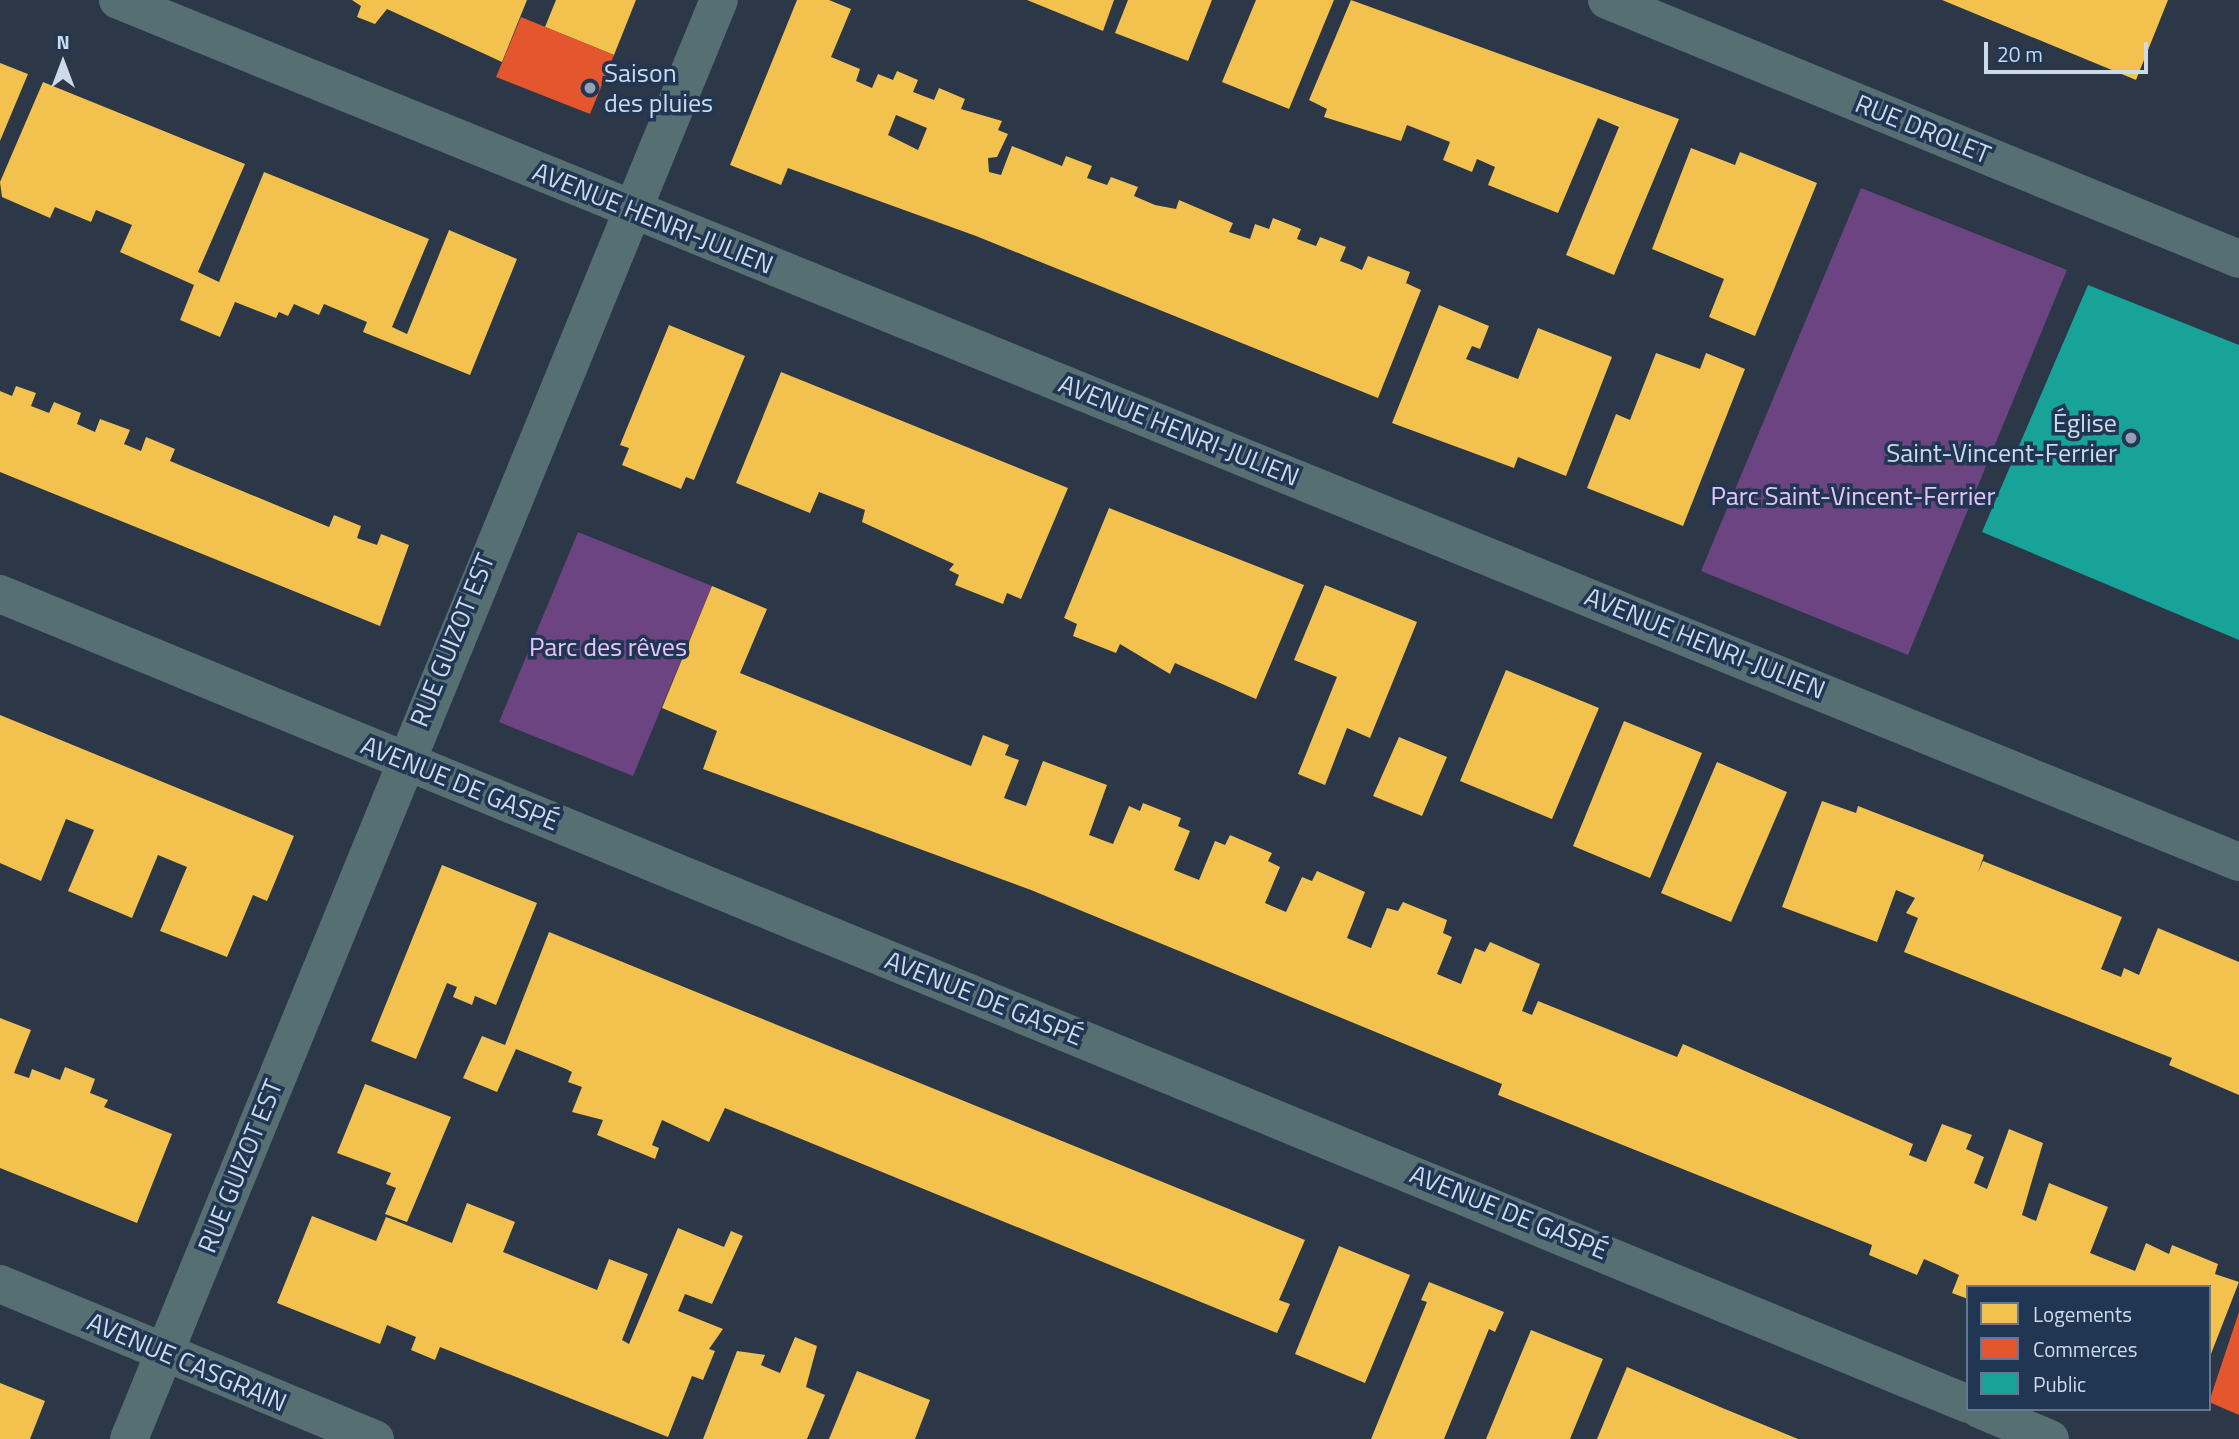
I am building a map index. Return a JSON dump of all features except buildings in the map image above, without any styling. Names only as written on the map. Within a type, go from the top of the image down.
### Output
[{"type":"street","name":"AVENUE HENRI-JULIEN","points":[[118,0],[2239,862]]},
{"type":"street","name":"RUE GUIZOT EST","points":[[129,1439],[404,760],[719,0]]},
{"type":"street","name":"RUE DROLET","points":[[1607,0],[2239,259]]},
{"type":"street","name":"AVENUE DE GASPÉ","points":[[0,594],[1966,1403]]},
{"type":"street","name":"AVENUE CASGRAIN","points":[[0,1284],[375,1439]]},
{"type":"street","points":[[1984,1411],[2050,1439]]},
{"type":"green space","name":"Parc Saint-Vincent-Ferrier","points":[[1861,188],[2067,270],[1908,655],[1701,571]]},
{"type":"green space","name":"Parc des rêves","points":[[578,532],[712,586],[633,776],[499,722]]},
{"type":"place","name":"Saison des pluies","points":[[590,88]]},
{"type":"place","name":"Église Saint-Vincent-Ferrier","points":[[2131,438]]}]
